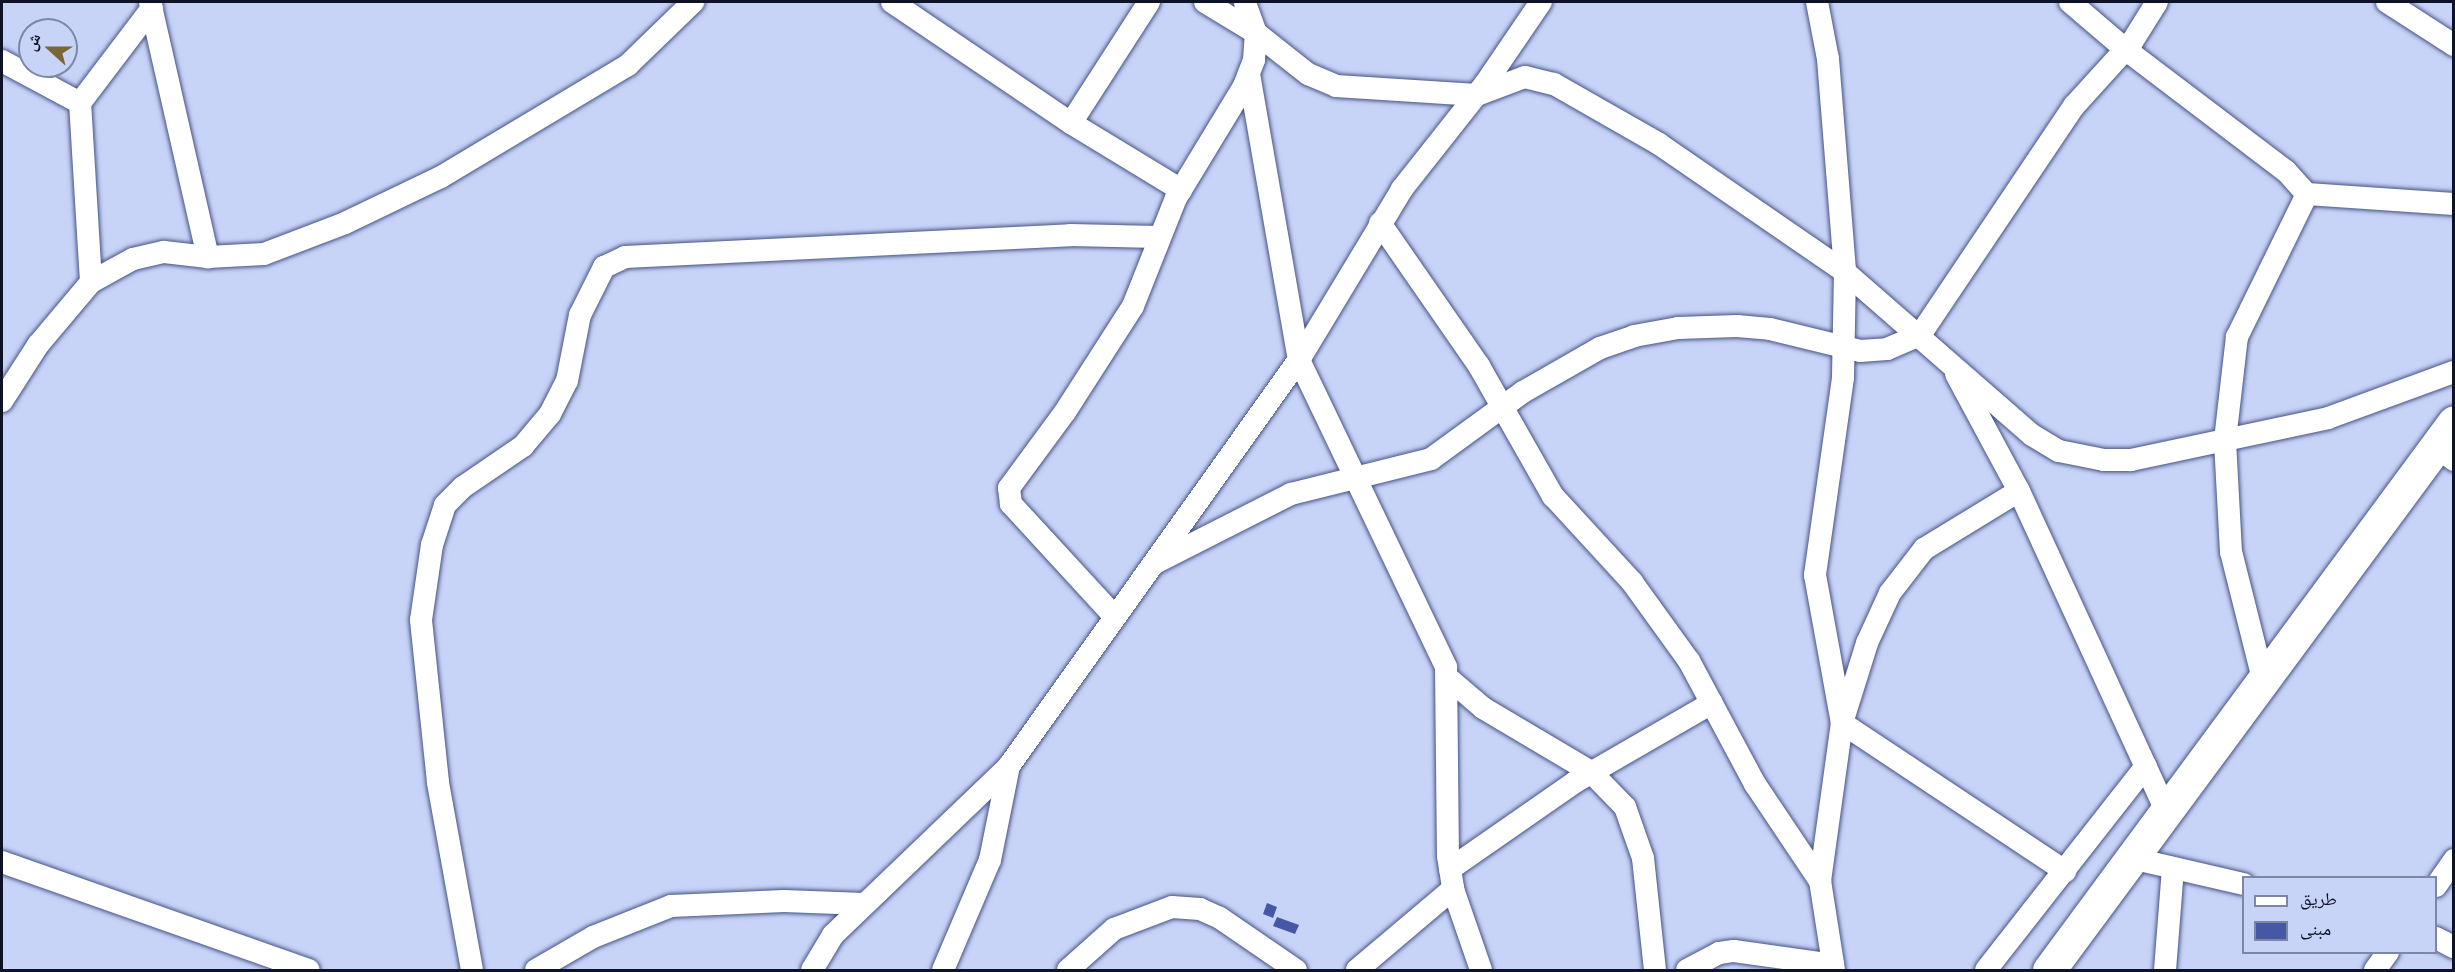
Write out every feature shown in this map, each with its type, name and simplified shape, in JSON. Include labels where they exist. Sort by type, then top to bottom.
[{"type":"highway","points":[[2049,970],[2263,679],[2448,443]]},
{"type":"street","points":[[2,401],[38,345],[91,282],[133,259],[164,252],[208,257],[264,254],[345,223],[441,177],[628,65],[693,2]]},
{"type":"street","points":[[892,2],[1071,123],[1181,190]]},
{"type":"street","points":[[1071,123],[1149,2]]},
{"type":"street","points":[[1205,2],[1256,33],[1323,82],[1477,95],[1525,77],[1554,84],[1659,144],[1845,272],[1949,360],[2032,435],[2059,451],[2104,460],[2131,460],[2328,418],[2454,372]]},
{"type":"street","points":[[1245,2],[1256,33],[1249,74],[1299,360],[1354,479],[1411,589],[1448,678],[1445,808],[1452,879],[1481,970]]},
{"type":"street","points":[[812,970],[833,935],[924,851],[1009,765],[1299,360],[1402,189],[1477,95],[1541,2]]},
{"type":"street","points":[[1817,2],[1828,59],[1845,272],[1843,350],[1832,469],[1815,575],[1842,723],[2065,871]]},
{"type":"street","points":[[2070,2],[2125,49],[2286,171],[2307,194],[2454,204]]},
{"type":"street","points":[[1155,563],[1283,498],[1431,459],[1504,406],[1600,348],[1678,328],[1770,329],[1843,350],[1887,349],[1920,335],[2074,106],[2125,49],[2157,2]]},
{"type":"street","points":[[2387,2],[2454,45]]},
{"type":"street","points":[[151,5],[208,257]]},
{"type":"street","points":[[91,282],[80,103],[151,5]]},
{"type":"street","points":[[2,61],[80,103]]},
{"type":"street","points":[[1115,617],[1011,504],[1008,496],[1014,480],[1065,412],[1133,306],[1159,237],[1181,190],[1249,74]]},
{"type":"street","points":[[2263,679],[2231,552],[2225,440],[2237,337],[2307,194]]},
{"type":"street","points":[[1380,224],[1504,406],[1553,496],[1632,582],[1689,661],[1755,784],[1820,881]]},
{"type":"street","points":[[472,970],[438,782],[421,620],[432,545],[445,505],[463,487],[523,446],[550,414],[567,381],[580,315],[604,267],[625,257],[1070,236],[1159,237]]},
{"type":"street","points":[[1949,360],[2019,492],[2166,811]]},
{"type":"street","points":[[1687,970],[1719,953],[1734,951],[1833,968],[1820,881],[1842,723],[1867,643],[1902,574],[1934,541],[2019,492]]},
{"type":"street","points":[[1448,678],[1483,708],[1590,772],[1625,807],[1637,834],[1643,858],[1655,970]]},
{"type":"street","points":[[1357,970],[1452,879],[1590,772],[1712,703]]},
{"type":"street","points":[[943,970],[990,860],[1009,765]]},
{"type":"street","points":[[1986,970],[2146,766]]},
{"type":"street","points":[[2131,858],[2242,884]]},
{"type":"street","points":[[2437,885],[2454,860]]},
{"type":"street","points":[[2,861],[309,970]]},
{"type":"street","points":[[2165,970],[2173,868]]},
{"type":"street","points":[[536,970],[593,937],[671,906],[784,901],[864,904]]},
{"type":"street","points":[[1068,970],[1113,929],[1172,907],[1200,909],[1220,918],[1270,963],[1296,970]]},
{"type":"street","points":[[2437,938],[2454,947]]},
{"type":"street","points":[[2376,970],[2387,954]]},
{"type":"building","points":[[1267,903],[1277,907],[1273,918],[1263,914]]},
{"type":"building","points":[[1277,917],[1299,925],[1295,934],[1273,926]]}]
